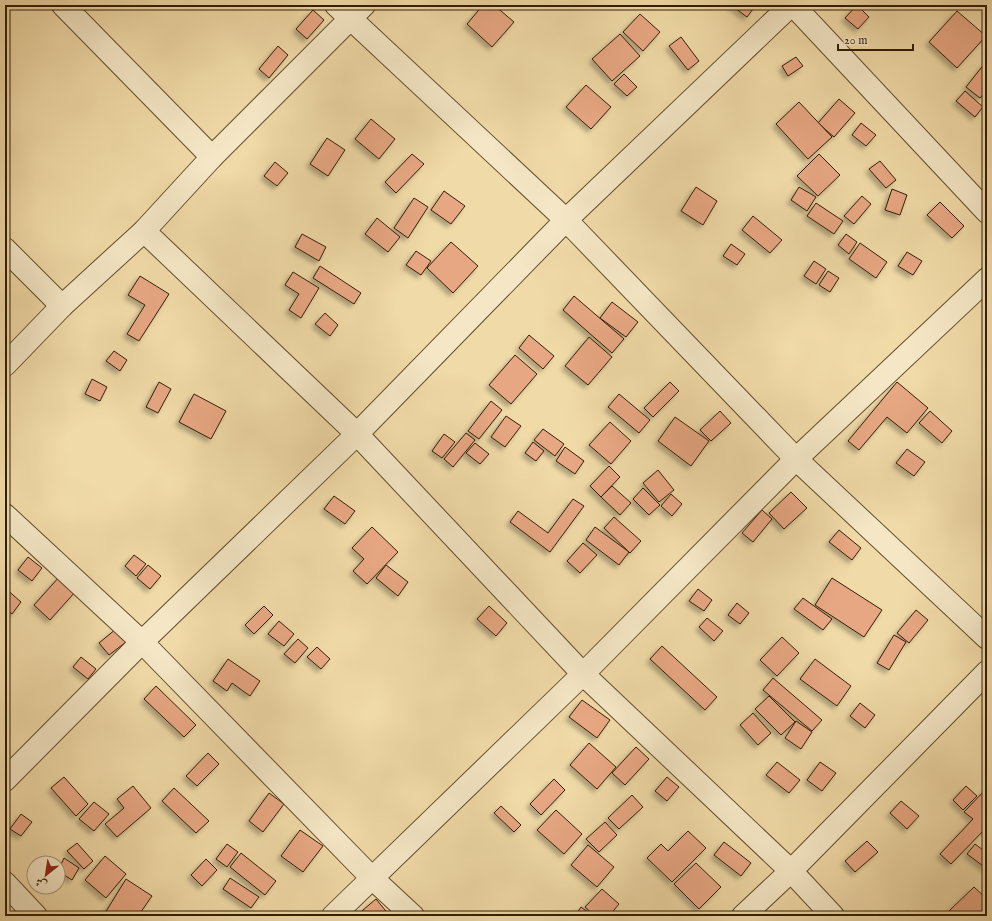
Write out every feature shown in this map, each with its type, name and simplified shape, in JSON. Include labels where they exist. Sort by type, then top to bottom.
[{"type":"street","points":[[63,5],[212,157]]},
{"type":"street","points":[[5,780],[142,642],[357,434],[566,220],[792,5],[987,212]]},
{"type":"street","points":[[5,365],[62,306],[144,231],[350,9],[566,220],[796,459],[987,638]]},
{"type":"street","points":[[144,231],[357,434],[583,674],[790,871],[833,916]]},
{"type":"street","points":[[5,249],[62,306]]},
{"type":"street","points":[[333,916],[371,877],[583,674],[796,459],[987,279]]},
{"type":"street","points":[[5,515],[142,642],[371,877],[413,916]]},
{"type":"street","points":[[743,916],[790,871],[987,672]]},
{"type":"street","points":[[5,883],[36,916]]},
{"type":"building","points":[[483,5],[494,5],[514,22],[492,47],[467,24]]},
{"type":"building","points":[[731,5],[756,5],[747,17]]},
{"type":"building","points":[[857,5],[869,17],[858,29],[845,18]]},
{"type":"building","points":[[313,10],[324,20],[307,39],[296,29]]},
{"type":"building","points":[[957,11],[986,36],[957,68],[929,42]]},
{"type":"building","points":[[640,14],[660,32],[643,51],[623,32]]},
{"type":"building","points":[[620,34],[640,56],[612,81],[592,59]]},
{"type":"building","points":[[681,37],[699,61],[688,70],[669,46]]},
{"type":"building","points":[[278,46],[288,55],[269,78],[259,69]]},
{"type":"building","points":[[796,57],[803,66],[788,76],[782,66]]},
{"type":"building","points":[[985,63],[987,65],[987,90],[980,98],[966,87]]},
{"type":"building","points":[[624,74],[637,87],[627,96],[614,84]]},
{"type":"building","points":[[586,85],[611,107],[591,129],[566,107]]},
{"type":"building","points":[[965,91],[983,107],[975,117],[956,101]]},
{"type":"building","points":[[839,99],[855,113],[834,137],[818,123]]},
{"type":"building","points":[[799,102],[832,137],[808,159],[776,124]]},
{"type":"building","points":[[371,119],[395,139],[379,159],[355,139]]},
{"type":"building","points":[[861,123],[876,135],[866,146],[852,135]]},
{"type":"building","points":[[327,138],[345,150],[328,176],[310,164]]},
{"type":"building","points":[[412,154],[424,164],[396,193],[385,182]]},
{"type":"building","points":[[819,154],[840,175],[818,196],[797,176]]},
{"type":"building","points":[[880,161],[896,180],[886,188],[869,169]]},
{"type":"building","points":[[275,162],[288,173],[277,186],[264,176]]},
{"type":"building","points":[[696,187],[717,201],[703,225],[681,211]]},
{"type":"building","points":[[799,187],[816,197],[807,211],[791,200]]},
{"type":"building","points":[[892,189],[907,195],[900,215],[885,210]]},
{"type":"building","points":[[444,191],[465,206],[451,224],[431,210]]},
{"type":"building","points":[[862,196],[871,204],[854,224],[844,216]]},
{"type":"building","points":[[414,198],[428,207],[408,238],[394,228]]},
{"type":"building","points":[[940,202],[964,226],[952,238],[927,215]]},
{"type":"building","points":[[816,203],[843,221],[834,234],[807,216]]},
{"type":"building","points":[[753,216],[782,240],[770,253],[742,230]]},
{"type":"building","points":[[377,218],[400,237],[388,252],[365,234]]},
{"type":"building","points":[[302,234],[326,247],[319,261],[295,247]]},
{"type":"building","points":[[846,234],[857,242],[849,254],[838,245]]},
{"type":"building","points":[[451,242],[478,266],[453,293],[427,268]]},
{"type":"building","points":[[860,243],[887,262],[876,278],[849,259]]},
{"type":"building","points":[[731,244],[745,254],[737,265],[723,256]]},
{"type":"building","points":[[416,251],[431,261],[421,275],[406,265]]},
{"type":"building","points":[[907,252],[922,261],[913,275],[898,266]]},
{"type":"building","points":[[814,261],[826,269],[816,284],[804,276]]},
{"type":"building","points":[[320,266],[361,293],[354,304],[313,278]]},
{"type":"building","points":[[828,271],[839,278],[830,292],[819,285]]},
{"type":"building","points":[[293,272],[319,288],[301,318],[289,310],[299,294],[285,285]]},
{"type":"building","points":[[140,276],[169,294],[139,341],[127,334],[145,305],[128,295]]},
{"type":"building","points":[[574,296],[624,339],[612,353],[563,310]]},
{"type":"building","points":[[612,302],[638,322],[626,337],[600,318]]},
{"type":"building","points":[[325,313],[338,325],[330,336],[315,324]]},
{"type":"building","points":[[529,335],[554,356],[543,369],[519,348]]},
{"type":"building","points":[[589,337],[612,357],[588,385],[565,366]]},
{"type":"building","points":[[114,351],[127,360],[120,371],[106,361]]},
{"type":"building","points":[[515,355],[537,374],[511,404],[489,385]]},
{"type":"building","points":[[92,379],[107,387],[100,401],[85,394]]},
{"type":"building","points":[[159,382],[171,389],[158,413],[146,407]]},
{"type":"building","points":[[670,382],[679,391],[653,417],[644,408]]},
{"type":"building","points":[[897,382],[928,408],[907,433],[887,417],[859,450],[848,441]]},
{"type":"building","points":[[194,394],[226,411],[211,439],[179,422]]},
{"type":"building","points":[[619,394],[650,420],[639,433],[608,407]]},
{"type":"building","points":[[491,401],[502,410],[479,439],[468,431]]},
{"type":"building","points":[[720,411],[731,423],[711,441],[700,430]]},
{"type":"building","points":[[930,411],[952,431],[942,443],[919,423]]},
{"type":"building","points":[[506,416],[521,426],[505,447],[491,437]]},
{"type":"building","points":[[675,417],[709,441],[691,466],[658,441]]},
{"type":"building","points":[[610,422],[631,441],[611,464],[589,445]]},
{"type":"building","points":[[543,429],[564,444],[555,456],[534,440]]},
{"type":"building","points":[[466,433],[475,440],[453,467],[444,459]]},
{"type":"building","points":[[444,434],[455,442],[442,458],[432,451]]},
{"type":"building","points":[[533,442],[544,451],[536,461],[525,453]]},
{"type":"building","points":[[475,443],[489,454],[480,464],[466,453]]},
{"type":"building","points":[[565,447],[584,461],[575,474],[556,461]]},
{"type":"building","points":[[907,449],[925,462],[914,476],[896,463]]},
{"type":"building","points":[[609,466],[620,477],[601,497],[590,486]]},
{"type":"building","points":[[658,470],[674,490],[659,502],[643,483]]},
{"type":"building","points":[[612,486],[631,503],[620,515],[601,497]]},
{"type":"building","points":[[643,488],[660,505],[649,515],[633,499]]},
{"type":"building","points":[[791,492],[807,508],[784,529],[769,513]]},
{"type":"building","points":[[671,494],[682,504],[672,516],[661,506]]},
{"type":"building","points":[[334,496],[355,511],[345,524],[324,509]]},
{"type":"building","points":[[573,499],[584,506],[550,552],[510,522],[518,511],[548,533]]},
{"type":"building","points":[[762,510],[772,519],[753,542],[742,533]]},
{"type":"building","points":[[614,517],[641,541],[630,553],[604,528]]},
{"type":"building","points":[[372,527],[398,552],[367,584],[353,571],[364,559],[352,548]]},
{"type":"building","points":[[595,527],[629,552],[619,565],[586,540]]},
{"type":"building","points":[[839,530],[861,548],[852,560],[829,542]]},
{"type":"building","points":[[583,543],[597,555],[580,573],[567,561]]},
{"type":"building","points":[[134,555],[146,564],[136,576],[125,566]]},
{"type":"building","points":[[28,557],[42,568],[32,581],[18,570]]},
{"type":"building","points":[[148,565],[161,576],[150,589],[137,578]]},
{"type":"building","points":[[386,565],[408,582],[398,596],[376,578]]},
{"type":"building","points":[[60,576],[76,591],[50,620],[34,605]]},
{"type":"building","points":[[832,578],[882,610],[864,637],[815,605]]},
{"type":"building","points":[[5,588],[21,602],[12,614],[5,608]]},
{"type":"building","points":[[698,589],[712,600],[704,611],[689,601]]},
{"type":"building","points":[[803,598],[832,619],[823,630],[794,609]]},
{"type":"building","points":[[737,603],[749,613],[740,624],[728,615]]},
{"type":"building","points":[[264,606],[273,615],[254,634],[245,625]]},
{"type":"building","points":[[489,606],[507,623],[496,636],[477,619]]},
{"type":"building","points":[[916,610],[928,620],[909,643],[897,633]]},
{"type":"building","points":[[707,618],[723,631],[714,641],[699,627]]},
{"type":"building","points":[[279,621],[294,634],[284,646],[268,634]]},
{"type":"building","points":[[116,629],[126,642],[109,655],[99,643]]},
{"type":"building","points":[[894,635],[906,642],[889,670],[877,663]]},
{"type":"building","points":[[782,637],[799,653],[777,676],[760,660]]},
{"type":"building","points":[[298,639],[308,648],[295,663],[284,654]]},
{"type":"building","points":[[662,646],[717,697],[705,710],[650,659]]},
{"type":"building","points":[[317,647],[330,659],[321,669],[307,657]]},
{"type":"building","points":[[81,657],[96,669],[88,679],[73,667]]},
{"type":"building","points":[[228,659],[260,681],[250,696],[232,683],[227,691],[213,681]]},
{"type":"building","points":[[815,659],[851,686],[837,706],[800,679]]},
{"type":"building","points":[[773,678],[822,720],[812,731],[763,690]]},
{"type":"building","points":[[156,686],[196,725],[184,737],[144,699]]},
{"type":"building","points":[[769,696],[795,722],[781,735],[755,709]]},
{"type":"building","points":[[582,700],[610,720],[597,738],[569,717]]},
{"type":"building","points":[[860,703],[875,715],[865,728],[850,716]]},
{"type":"building","points":[[753,713],[771,733],[758,745],[740,725]]},
{"type":"building","points":[[796,721],[812,732],[801,749],[785,738]]},
{"type":"building","points":[[589,743],[616,767],[597,789],[570,765]]},
{"type":"building","points":[[636,747],[649,759],[625,785],[612,773]]},
{"type":"building","points":[[208,753],[219,764],[197,786],[186,776]]},
{"type":"building","points":[[777,762],[800,780],[789,793],[766,775]]},
{"type":"building","points":[[820,762],[836,773],[822,791],[807,780]]},
{"type":"building","points":[[64,777],[88,804],[76,816],[51,788]]},
{"type":"building","points":[[667,777],[679,787],[667,801],[655,791]]},
{"type":"building","points":[[554,779],[565,790],[541,815],[530,804]]},
{"type":"building","points":[[133,786],[151,808],[117,837],[105,824],[124,808],[117,799]]},
{"type":"building","points":[[966,786],[977,796],[963,810],[953,800]]},
{"type":"building","points":[[174,788],[209,821],[196,833],[162,801]]},
{"type":"building","points":[[985,790],[987,793],[987,827],[951,864],[940,854],[973,819],[964,812]]},
{"type":"building","points":[[269,793],[284,804],[263,832],[249,821]]},
{"type":"building","points":[[632,795],[643,807],[619,829],[608,818]]},
{"type":"building","points":[[901,801],[919,816],[907,829],[890,813]]},
{"type":"building","points":[[94,802],[109,814],[94,831],[79,819]]},
{"type":"building","points":[[501,806],[521,825],[514,832],[494,813]]},
{"type":"building","points":[[556,810],[582,834],[564,854],[537,830]]},
{"type":"building","points":[[21,814],[32,822],[21,836],[10,829]]},
{"type":"building","points":[[605,822],[617,835],[599,852],[586,839]]},
{"type":"building","points":[[300,830],[323,846],[303,872],[281,856]]},
{"type":"building","points":[[688,831],[706,848],[672,882],[647,858],[661,844],[668,851]]},
{"type":"building","points":[[867,841],[878,852],[855,872],[845,861]]},
{"type":"building","points":[[724,842],[751,863],[741,876],[714,855]]},
{"type":"building","points":[[77,843],[93,861],[84,869],[67,851]]},
{"type":"building","points":[[227,844],[238,852],[227,867],[216,859]]},
{"type":"building","points":[[975,844],[987,853],[987,869],[967,854]]},
{"type":"building","points":[[588,845],[614,867],[597,887],[571,865]]},
{"type":"building","points":[[241,853],[276,881],[265,895],[230,867]]},
{"type":"building","points":[[105,856],[126,874],[106,898],[85,880]]},
{"type":"building","points":[[66,859],[79,868],[72,880],[66,876]]},
{"type":"building","points":[[206,859],[217,870],[202,886],[191,875]]},
{"type":"building","points":[[696,863],[721,887],[699,909],[674,884]]},
{"type":"building","points":[[230,878],[259,897],[251,908],[223,889]]},
{"type":"building","points":[[126,879],[152,896],[138,916],[109,916],[105,913]]},
{"type":"building","points":[[974,887],[987,899],[987,916],[954,916],[949,911]]},
{"type":"building","points":[[602,889],[619,904],[609,916],[595,916],[585,907]]},
{"type":"building","points":[[376,899],[390,916],[356,916]]},
{"type":"building","points":[[581,907],[593,916],[575,916]]},
{"type":"building","points":[[907,911],[915,915],[915,916],[904,916]]}]
